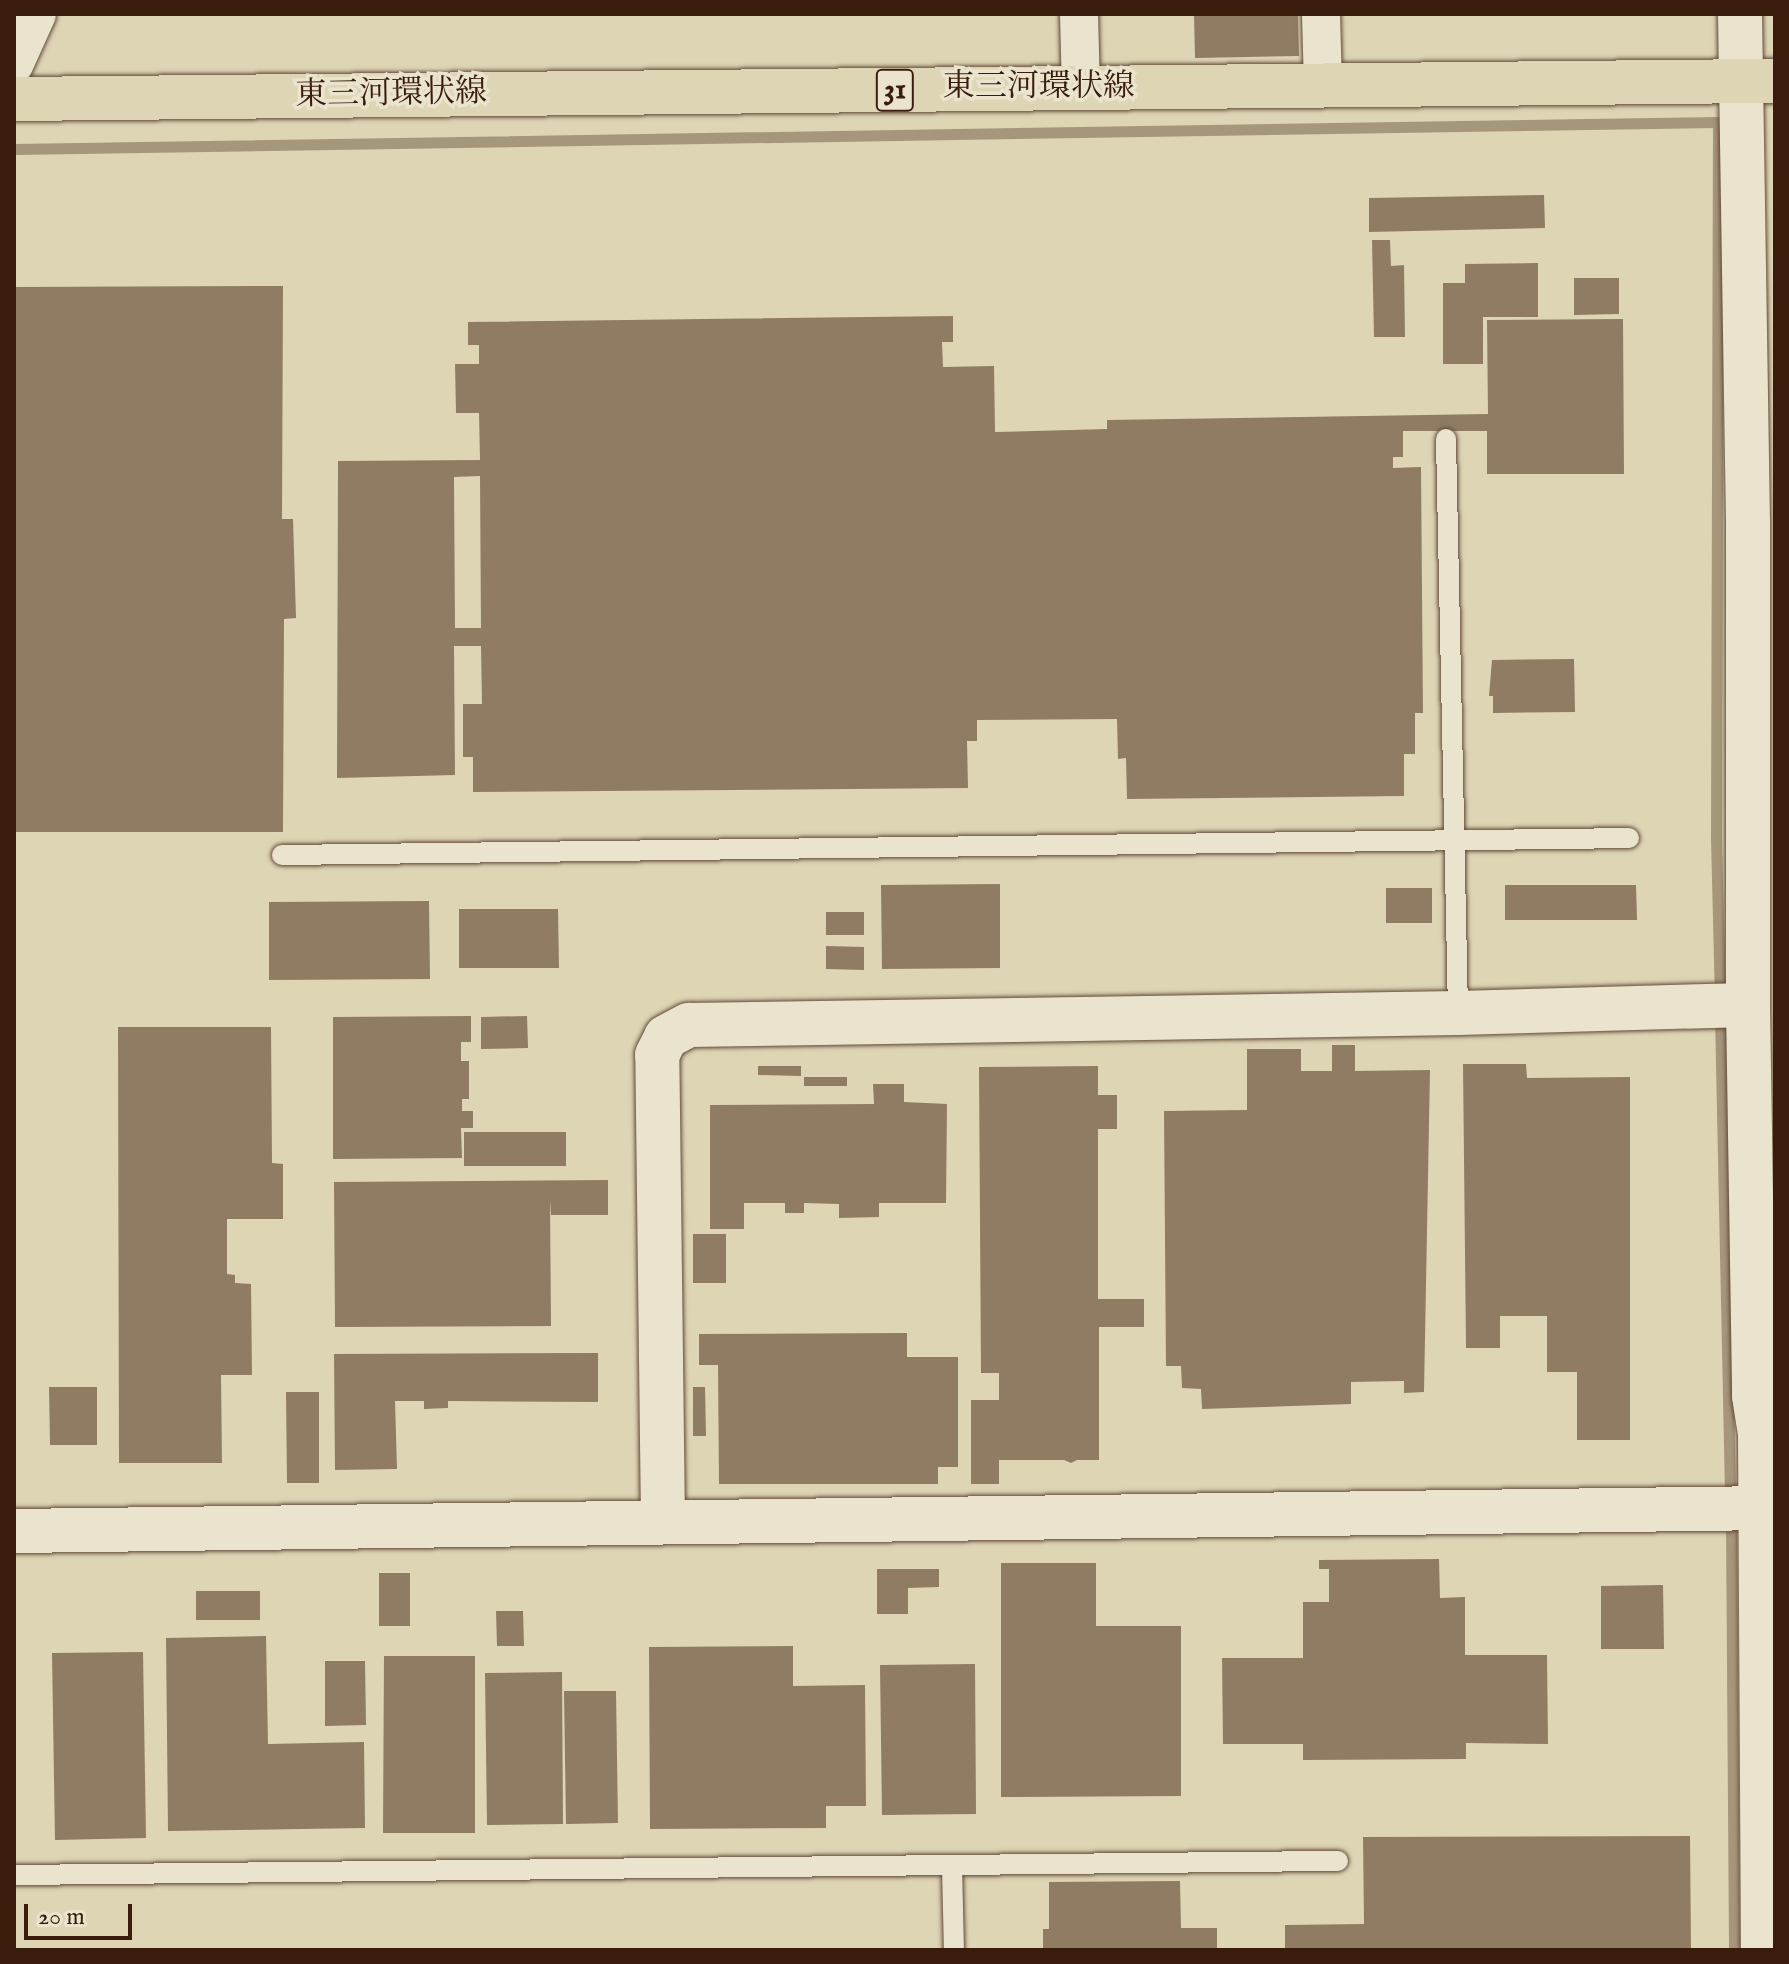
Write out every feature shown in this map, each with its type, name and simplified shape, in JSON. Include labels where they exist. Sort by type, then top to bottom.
[{"type":"main road","name":"東三河環状線","points":[[14,99],[1758,82]]},
{"type":"street","points":[[14,65],[37,14]]},
{"type":"street","points":[[1079,14],[1081,88]]},
{"type":"street","points":[[1321,14],[1323,87]]},
{"type":"street","points":[[1740,14],[1758,82],[1762,836],[1754,1396],[1768,1434],[1761,1508],[1769,1625],[1767,1935]]},
{"type":"street","points":[[663,1522],[657,1055],[666,1037],[689,1025],[1761,1005]]},
{"type":"street","points":[[14,1531],[1761,1508]]},
{"type":"lane","points":[[1446,439],[1458,1013]]},
{"type":"lane","points":[[282,855],[1629,838]]},
{"type":"lane","points":[[14,1875],[1338,1861]]},
{"type":"lane","points":[[952,1865],[954,1950]]},
{"type":"building","points":[[1194,14],[1298,14],[1299,56],[1195,58]]},
{"type":"building","points":[[1544,195],[1545,228],[1369,232],[1369,198]]},
{"type":"building","points":[[1372,240],[1390,240],[1391,266],[1404,265],[1405,337],[1374,337]]},
{"type":"building","points":[[1538,263],[1538,317],[1483,317],[1483,364],[1443,364],[1443,283],[1465,283],[1465,264]]},
{"type":"building","points":[[1574,278],[1619,278],[1619,314],[1574,315]]},
{"type":"building","points":[[283,286],[282,519],[293,519],[296,618],[284,619],[283,832],[14,832],[14,287]]},
{"type":"building","points":[[953,316],[953,342],[942,342],[943,367],[994,366],[995,432],[1107,429],[1107,420],[1488,414],[1487,320],[1623,319],[1624,474],[1487,474],[1487,431],[1403,431],[1403,457],[1393,457],[1393,468],[1421,467],[1423,713],[1415,713],[1415,754],[1404,754],[1404,796],[1127,799],[1126,758],[1118,759],[1117,719],[977,720],[977,741],[967,741],[968,788],[473,792],[473,757],[463,757],[463,704],[482,704],[481,646],[454,646],[455,775],[337,778],[338,461],[480,460],[479,413],[456,413],[455,364],[479,364],[479,345],[468,345],[468,322]],"holes":[[[480,476],[481,628],[455,628],[454,477]]]},
{"type":"building","points":[[1574,659],[1575,712],[1493,713],[1493,696],[1489,696],[1492,660]]},
{"type":"building","points":[[1000,884],[1000,968],[882,969],[881,885]]},
{"type":"building","points":[[1505,885],[1636,885],[1637,920],[1505,920]]},
{"type":"building","points":[[1386,888],[1432,888],[1432,923],[1386,923]]},
{"type":"building","points":[[429,901],[430,979],[269,980],[269,902]]},
{"type":"building","points":[[459,909],[558,909],[559,968],[459,968]]},
{"type":"building","points":[[826,912],[864,912],[864,935],[826,935]]},
{"type":"building","points":[[826,946],[864,947],[864,970],[826,969]]},
{"type":"building","points":[[471,1016],[471,1042],[461,1042],[461,1061],[469,1061],[469,1099],[462,1099],[462,1111],[473,1111],[473,1128],[461,1128],[462,1158],[333,1159],[333,1017]]},
{"type":"building","points":[[527,1016],[528,1048],[481,1049],[481,1017]]},
{"type":"building","points":[[118,1027],[271,1027],[272,1163],[283,1164],[283,1219],[227,1219],[227,1274],[235,1275],[235,1283],[251,1284],[252,1375],[221,1375],[222,1463],[119,1463]]},
{"type":"building","points":[[1332,1045],[1355,1045],[1355,1071],[1430,1070],[1424,1392],[1404,1393],[1404,1381],[1351,1382],[1351,1404],[1202,1409],[1201,1389],[1182,1388],[1181,1366],[1166,1366],[1164,1111],[1247,1110],[1247,1049],[1301,1049],[1301,1071],[1332,1071]]},
{"type":"building","points":[[1463,1064],[1526,1064],[1527,1078],[1630,1077],[1630,1440],[1577,1440],[1577,1372],[1547,1372],[1547,1316],[1500,1316],[1500,1348],[1466,1348]]},
{"type":"building","points":[[758,1066],[801,1066],[801,1076],[758,1075]]},
{"type":"building","points":[[1098,1066],[1098,1095],[1117,1095],[1117,1129],[1098,1129],[1098,1299],[1144,1299],[1144,1327],[1099,1327],[1099,1460],[1071,1463],[1064,1460],[999,1460],[999,1484],[971,1484],[971,1400],[999,1400],[999,1373],[981,1373],[979,1067]]},
{"type":"building","points":[[804,1077],[847,1077],[847,1086],[804,1086]]},
{"type":"building","points":[[873,1084],[904,1084],[904,1102],[947,1104],[946,1203],[879,1203],[879,1217],[839,1218],[839,1204],[804,1203],[804,1213],[785,1213],[785,1203],[744,1203],[744,1229],[710,1229],[710,1105],[874,1104]]},
{"type":"building","points":[[464,1132],[566,1132],[566,1166],[464,1166]]},
{"type":"building","points":[[608,1180],[608,1215],[551,1215],[550,1199],[551,1326],[335,1327],[334,1182]]},
{"type":"building","points":[[693,1234],[726,1234],[726,1283],[693,1283]]},
{"type":"building","points":[[907,1333],[907,1357],[958,1357],[958,1467],[938,1467],[938,1484],[719,1484],[718,1365],[699,1365],[699,1334]]},
{"type":"building","points":[[598,1353],[598,1402],[448,1401],[448,1408],[424,1409],[424,1401],[395,1401],[397,1469],[335,1470],[334,1354]]},
{"type":"building","points":[[49,1387],[97,1387],[97,1445],[50,1445]]},
{"type":"building","points":[[693,1387],[705,1387],[706,1436],[693,1436]]},
{"type":"building","points":[[286,1392],[319,1392],[319,1483],[287,1483]]},
{"type":"building","points":[[1439,1559],[1440,1598],[1465,1597],[1465,1655],[1547,1655],[1548,1744],[1466,1743],[1466,1759],[1303,1760],[1303,1744],[1223,1744],[1222,1658],[1303,1658],[1303,1602],[1329,1602],[1329,1569],[1319,1569],[1319,1560]]},
{"type":"building","points":[[1001,1563],[1096,1563],[1096,1626],[1181,1626],[1181,1796],[1001,1797]]},
{"type":"building","points":[[877,1569],[939,1569],[939,1587],[908,1588],[908,1614],[877,1614]]},
{"type":"building","points":[[379,1573],[410,1573],[410,1626],[379,1626]]},
{"type":"building","points":[[1663,1585],[1664,1649],[1601,1649],[1601,1586]]},
{"type":"building","points":[[196,1591],[260,1591],[260,1620],[196,1620]]},
{"type":"building","points":[[496,1611],[523,1611],[524,1646],[497,1646]]},
{"type":"building","points":[[266,1636],[268,1744],[364,1742],[365,1828],[168,1831],[166,1638]]},
{"type":"building","points":[[793,1646],[793,1686],[865,1685],[866,1806],[826,1806],[826,1828],[650,1829],[649,1647]]},
{"type":"building","points":[[143,1652],[146,1838],[55,1840],[52,1653]]},
{"type":"building","points":[[384,1656],[475,1656],[475,1833],[383,1833]]},
{"type":"building","points":[[325,1661],[365,1661],[366,1725],[325,1726]]},
{"type":"building","points":[[975,1664],[976,1814],[882,1815],[880,1665]]},
{"type":"building","points":[[562,1672],[563,1824],[487,1825],[485,1673]]},
{"type":"building","points":[[564,1691],[616,1691],[618,1823],[566,1824]]},
{"type":"building","points":[[1690,1836],[1691,1950],[1285,1950],[1285,1925],[1364,1924],[1363,1837]]},
{"type":"building","points":[[1180,1881],[1181,1928],[1217,1928],[1217,1950],[1043,1950],[1043,1929],[1049,1929],[1049,1882]]},
{"type":"waterway","points":[[14,149],[1718,122],[1716,837],[1720,998]]},
{"type":"waterway","points":[[1720,1015],[1730,1501]]},
{"type":"waterway","points":[[1731,1519],[1734,1950]]}]
